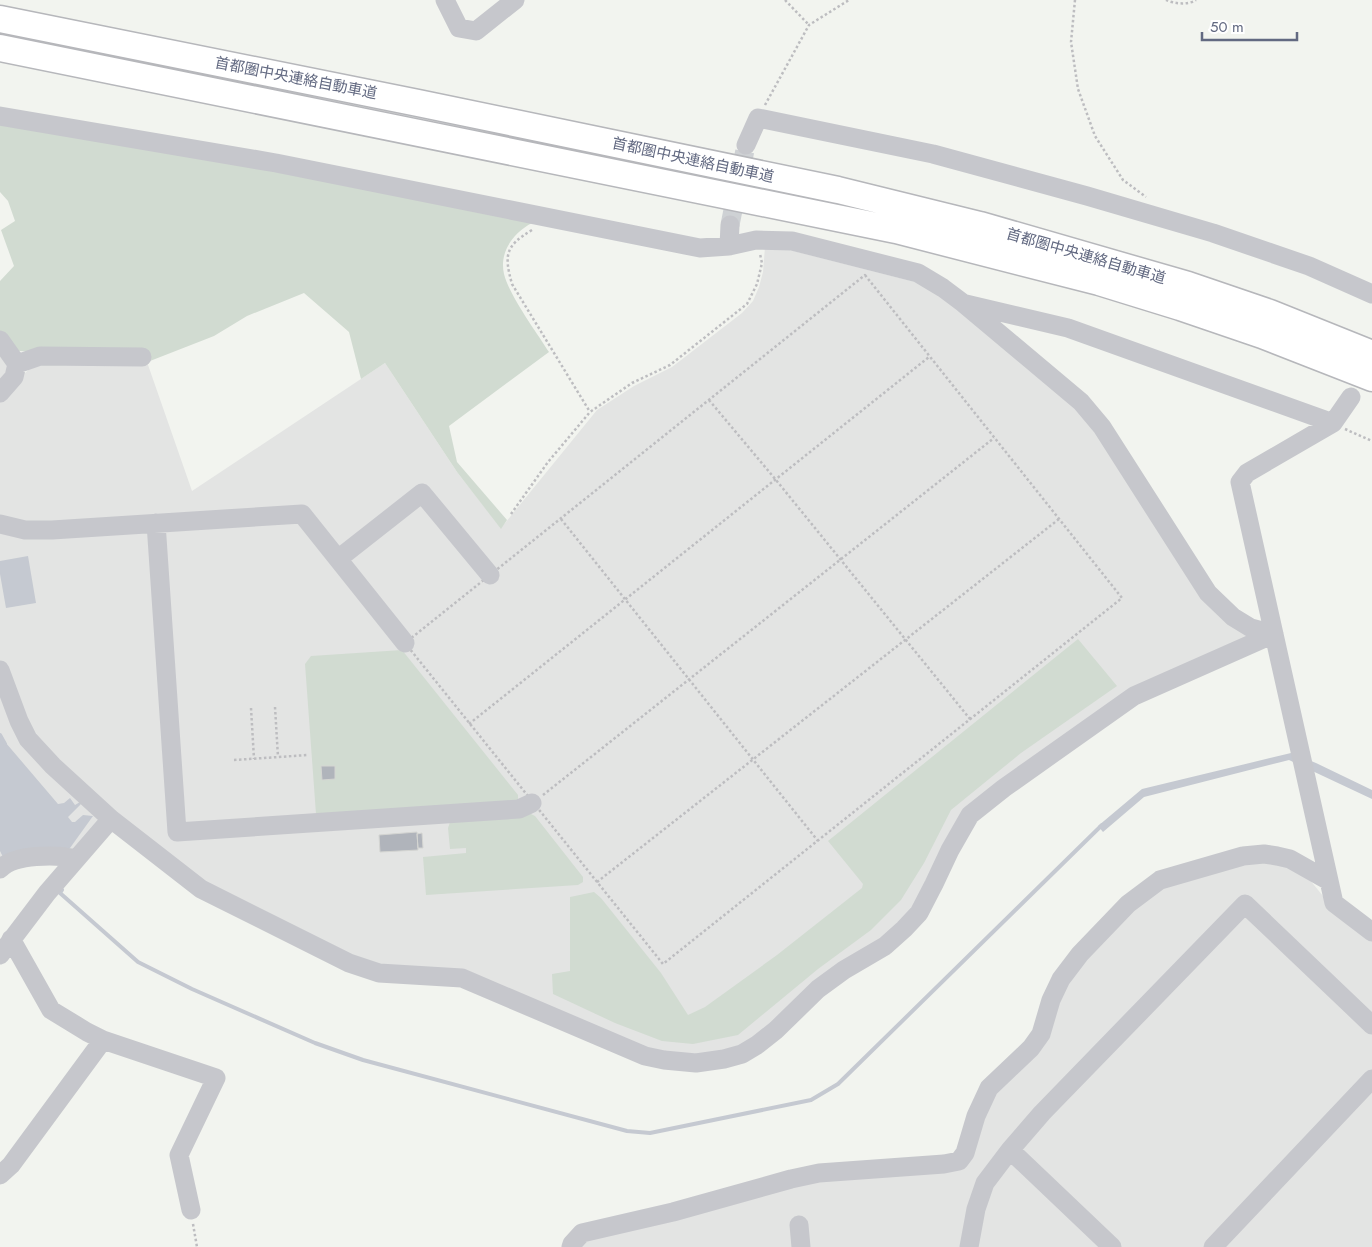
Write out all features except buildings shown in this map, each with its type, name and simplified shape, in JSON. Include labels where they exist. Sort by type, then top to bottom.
[{"type":"highway","name":"首都圏中央連絡自動車道","points":[[0,19],[838,190],[980,225],[1188,285],[1270,313],[1372,354]]},
{"type":"highway","name":"首都圏中央連絡自動車道","points":[[0,48],[905,233],[1099,282],[1180,307],[1262,335],[1372,378]]},
{"type":"highway","points":[[0,54],[75,64]]},
{"type":"street","points":[[445,0],[459,28],[476,31],[515,0]]},
{"type":"street","points":[[0,116],[276,163],[700,248],[729,246],[756,240],[792,241],[918,273],[963,303],[1080,402],[1102,427],[1208,593],[1233,617],[1251,628],[1274,634]]},
{"type":"street","points":[[746,144],[758,118],[933,154],[1213,233],[1309,266],[1372,294]]},
{"type":"street","points":[[729,246],[730,225]]},
{"type":"street","points":[[963,303],[1068,328],[1333,423]]},
{"type":"street","points":[[0,340],[17,364],[14,377],[0,393]]},
{"type":"street","points":[[17,364],[40,356],[142,357]]},
{"type":"street","points":[[1351,397],[1333,423],[1247,472],[1240,482],[1334,903],[1372,932]]},
{"type":"street","points":[[338,559],[422,493],[490,575]]},
{"type":"street","points":[[0,524],[25,530],[52,530],[302,514],[405,643]]},
{"type":"street","points":[[156,523],[177,832],[519,809],[532,803]]},
{"type":"street","points":[[0,672],[28,739],[64,777],[111,819],[200,889],[349,963],[379,973],[462,978],[645,1056],[696,1063],[742,1054],[776,1030],[818,989],[844,970],[885,946],[919,913],[970,814],[1004,788],[1134,696],[1274,634]]},
{"type":"street","points":[[0,954],[76,858],[111,819]]},
{"type":"street","points":[[571,1247],[582,1233],[673,1212],[791,1179],[819,1173],[944,1164],[959,1161],[965,1153],[976,1116],[989,1088],[1031,1048],[1041,1034],[1051,1000],[1061,980],[1080,954],[1128,904],[1160,880],[1243,856],[1264,854],[1277,856],[1290,860],[1329,881]]},
{"type":"street","points":[[0,869],[12,861],[30,858],[62,856],[76,858]]},
{"type":"street","points":[[969,1247],[976,1209],[985,1183],[1010,1150],[1042,1113],[1245,904],[1372,1025]]},
{"type":"street","points":[[11,939],[51,1010],[103,1040],[216,1078],[179,1154],[191,1210]]},
{"type":"street","points":[[0,1175],[11,1165],[103,1040]]},
{"type":"street","points":[[1213,1247],[1372,1079]]},
{"type":"street","points":[[1010,1150],[1112,1247]]},
{"type":"street","points":[[799,1225],[801,1247]]},
{"type":"path","points":[[785,0],[809,26]]},
{"type":"path","points":[[758,118],[809,26],[849,0]]},
{"type":"path","points":[[1075,0],[1071,42],[1078,89],[1095,136],[1123,180],[1149,199]]},
{"type":"path","points":[[1166,0],[1172,3],[1192,3],[1196,0]]},
{"type":"path","points":[[546,218],[535,228],[516,240],[509,251],[507,266],[512,284],[590,412]]},
{"type":"path","points":[[512,514],[548,462],[590,412],[632,383],[670,365],[747,304],[757,284],[762,263],[756,240]]},
{"type":"path","points":[[405,643],[663,964],[818,841],[1122,598],[865,275],[561,519],[818,841]]},
{"type":"path","points":[[469,724],[930,357]]},
{"type":"path","points":[[709,400],[970,719]]},
{"type":"path","points":[[1333,423],[1372,441]]},
{"type":"path","points":[[532,803],[994,438]]},
{"type":"path","points":[[596,882],[1059,519]]},
{"type":"path","points":[[275,707],[278,757]]},
{"type":"path","points":[[251,708],[254,759]]},
{"type":"path","points":[[234,760],[308,755]]},
{"type":"path","points":[[191,1210],[197,1247]]},
{"type":"shaded area","points":[[0,123],[358,185],[532,223],[519,232],[509,244],[504,258],[504,274],[517,303],[549,352],[449,426],[457,462],[507,520],[501,529],[457,472],[385,363],[361,379],[349,332],[304,293],[247,316],[214,336],[150,361],[149,354],[14,351],[0,331],[0,281],[14,266],[1,230],[15,221],[8,201],[0,192]]},
{"type":"shaded area","points":[[765,247],[778,247],[923,284],[975,320],[1076,406],[1247,631],[1246,639],[983,795],[902,923],[745,1045],[696,1056],[643,1048],[465,972],[383,967],[354,959],[205,885],[109,808],[74,852],[0,861],[0,351],[7,361],[25,373],[37,362],[147,362],[192,491],[385,363],[457,472],[501,528],[597,410],[634,386],[672,367],[742,313],[753,301],[759,287],[763,272]]},
{"type":"shaded area","points":[[28,556],[36,603],[6,608],[0,574],[0,561]]},
{"type":"shaded area","points":[[1078,639],[1117,686],[1021,753],[951,810],[924,863],[901,900],[871,930],[818,969],[738,1035],[693,1044],[662,1041],[615,1023],[553,994],[552,974],[570,971],[570,897],[594,892],[601,898],[661,973],[688,1015],[705,1007],[777,955],[862,888],[863,884],[828,841]]},
{"type":"shaded area","points":[[402,650],[518,795],[518,801],[316,814],[305,664],[311,656]]},
{"type":"shaded area","points":[[0,736],[58,804],[64,803],[70,798],[75,805],[80,802],[81,804],[68,817],[72,822],[75,822],[83,815],[93,816],[70,848],[29,851],[3,857],[0,851]]},
{"type":"shaded area","points":[[1291,753],[1372,790],[1372,799],[1289,760],[1144,797],[1103,832],[1098,826],[1142,789]]},
{"type":"shaded area","points":[[531,814],[535,816],[583,877],[583,882],[578,885],[426,895],[423,857],[466,853],[466,848],[450,849],[448,828],[451,819]]},
{"type":"shaded area","points":[[1267,859],[1305,874],[1332,907],[1372,938],[1372,1247],[579,1247],[581,1242],[798,1182],[955,1169],[994,1092],[1066,983],[1126,913],[1170,882]]},
{"type":"waterway","points":[[0,735],[5,744]]},
{"type":"waterway","points":[[62,890],[60,893],[138,962],[192,989],[315,1043],[363,1060],[627,1131],[650,1133],[811,1100],[838,1084],[1102,825]]},
{"type":"tunnel","points":[[730,225],[746,145]]}]
